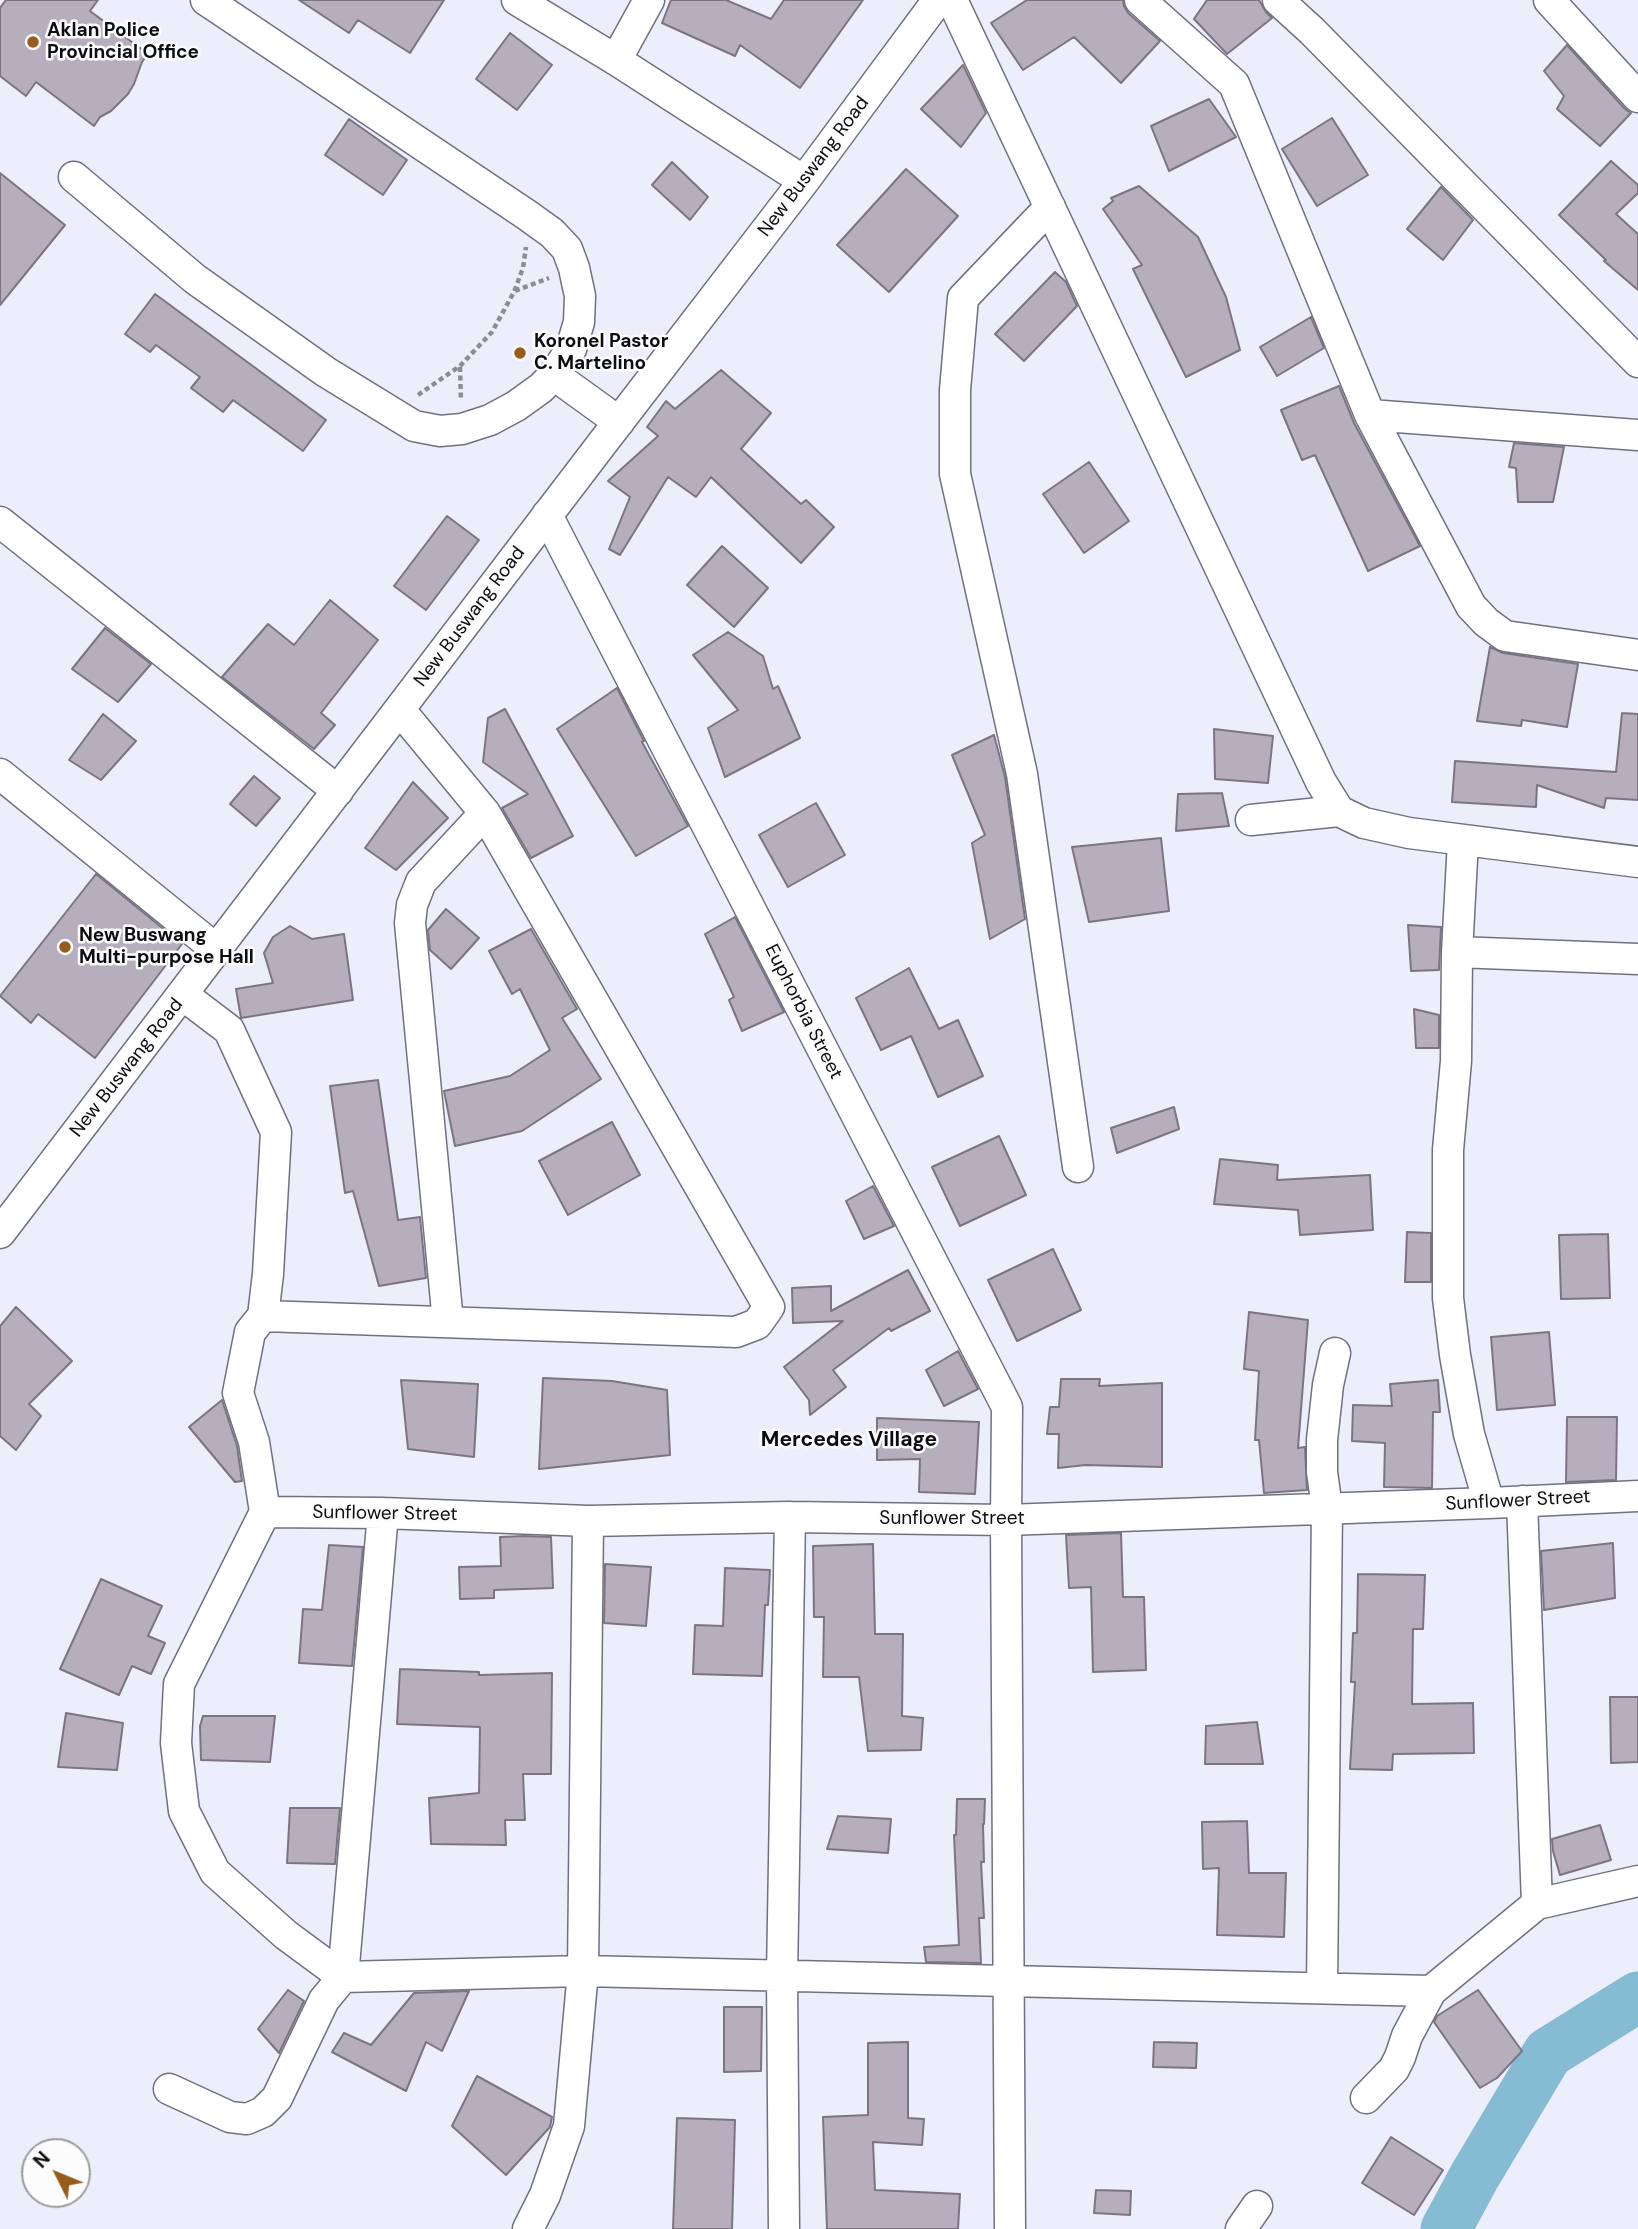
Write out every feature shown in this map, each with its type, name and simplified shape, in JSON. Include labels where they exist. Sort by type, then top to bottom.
[{"type":"street","points":[[74,177],[195,279],[326,372],[414,426],[440,431],[462,429],[490,420],[516,406],[554,375],[571,349],[579,322],[580,296],[567,249],[552,233],[527,215],[206,0]]},
{"type":"street","points":[[517,0],[804,181]]},
{"type":"street","points":[[616,60],[649,0]]},
{"type":"street","name":"New Buswang Road","points":[[0,1233],[804,181],[938,0]]},
{"type":"street","points":[[952,0],[1315,769],[1339,811]]},
{"type":"street","points":[[1140,0],[1234,84],[1370,415],[1471,606],[1505,636],[1638,655]]},
{"type":"street","points":[[1278,0],[1638,362]]},
{"type":"street","points":[[1549,0],[1638,97]]},
{"type":"street","points":[[1049,207],[963,298],[955,390],[955,474],[1022,774],[1078,1167]]},
{"type":"street","points":[[554,375],[619,422]]},
{"type":"street","points":[[1370,415],[1638,435]]},
{"type":"street","name":"Euphorbia Street","points":[[547,515],[1007,1407],[1010,2229]]},
{"type":"street","points":[[0,522],[338,792]]},
{"type":"street","points":[[263,1316],[736,1332],[757,1324],[769,1307],[485,813],[400,710]]},
{"type":"street","points":[[0,774],[217,950]]},
{"type":"street","points":[[1251,820],[1339,811],[1364,822],[1409,833],[1638,862]]},
{"type":"street","points":[[448,1322],[410,923],[412,905],[421,882],[485,813]]},
{"type":"street","points":[[1463,841],[1457,952],[1456,1061],[1448,1150],[1448,1298],[1469,1434],[1489,1503]]},
{"type":"street","points":[[1457,952],[1638,960]]},
{"type":"street","points":[[183,995],[229,1030],[276,1132],[263,1316],[250,1332],[238,1393],[254,1442],[265,1512],[179,1684],[176,1743],[184,1811],[215,1871],[286,1935],[343,1977],[583,1971],[1431,1991]]},
{"type":"street","points":[[1322,1988],[1326,1508],[1322,1440],[1328,1385],[1335,1353]]},
{"type":"street","name":"Sunflower Street","points":[[265,1512],[383,1513],[588,1521],[790,1517],[1006,1520],[1638,1496]]},
{"type":"street","points":[[1522,1500],[1537,1904]]},
{"type":"street","points":[[169,2089],[230,2117],[247,2119],[263,2112],[277,2098],[324,2000],[343,1977],[383,1513]]},
{"type":"street","points":[[783,2229],[782,1976],[790,1517]]},
{"type":"street","points":[[528,2229],[545,2195],[569,2126],[583,1971],[588,1521]]},
{"type":"street","points":[[1366,2098],[1394,2070],[1407,2036],[1431,1991],[1537,1904],[1638,1881]]},
{"type":"path","points":[[385,410],[418,396],[444,379],[492,332],[514,292],[523,268],[527,215]]},
{"type":"building","points":[[6,0],[98,0],[90,11],[148,54],[128,94],[111,111],[100,117],[94,126],[36,82],[26,96],[0,76],[0,8]]},
{"type":"building","points":[[299,0],[444,0],[410,53],[358,20],[349,33]]},
{"type":"building","points":[[671,0],[726,0],[771,19],[784,0],[863,0],[800,88],[740,45],[735,56],[662,23]]},
{"type":"building","points":[[1027,0],[1123,0],[1128,13],[1160,41],[1121,83],[1074,37],[1023,70],[991,23]]},
{"type":"building","points":[[1207,0],[1259,0],[1272,18],[1227,54],[1194,19]]},
{"type":"building","points":[[510,33],[552,65],[517,110],[476,79]]},
{"type":"building","points":[[1567,45],[1631,113],[1600,146],[1557,109],[1564,96],[1544,71]]},
{"type":"building","points":[[963,65],[986,113],[961,147],[921,109]]},
{"type":"building","points":[[1209,99],[1236,137],[1169,171],[1151,126]]},
{"type":"building","points":[[1332,118],[1368,175],[1317,206],[1282,149]]},
{"type":"building","points":[[349,119],[407,160],[383,195],[325,155]]},
{"type":"building","points":[[1611,161],[1638,185],[1638,193],[1616,214],[1638,234],[1638,290],[1604,261],[1606,260],[1559,215]]},
{"type":"building","points":[[672,162],[708,197],[690,220],[652,185]]},
{"type":"building","points":[[906,169],[958,216],[889,292],[837,245]]},
{"type":"building","points":[[0,173],[65,225],[0,305]]},
{"type":"building","points":[[1139,186],[1198,237],[1226,297],[1240,350],[1186,377],[1133,269],[1142,265],[1103,209],[1113,201],[1111,198]]},
{"type":"building","points":[[1441,187],[1473,220],[1443,260],[1407,229]]},
{"type":"building","points":[[1055,272],[1066,282],[1077,306],[1024,361],[995,334]]},
{"type":"building","points":[[155,294],[326,420],[303,451],[233,400],[223,412],[191,388],[200,377],[156,345],[150,352],[125,334]]},
{"type":"building","points":[[1311,317],[1324,348],[1277,376],[1260,347]]},
{"type":"building","points":[[721,370],[771,413],[741,449],[801,504],[806,500],[834,527],[801,563],[711,477],[696,497],[668,477],[620,555],[609,549],[630,497],[608,481],[658,436],[647,427],[666,401],[675,409]]},
{"type":"building","points":[[1339,386],[1354,423],[1420,546],[1368,571],[1315,455],[1302,460],[1281,410]]},
{"type":"building","points":[[1514,443],[1564,447],[1553,502],[1518,502],[1516,468],[1509,467]]},
{"type":"building","points":[[1089,462],[1129,521],[1084,553],[1043,494]]},
{"type":"building","points":[[447,516],[479,540],[426,610],[394,586]]},
{"type":"building","points":[[722,546],[768,588],[734,627],[687,585]]},
{"type":"building","points":[[330,600],[378,640],[321,713],[335,725],[314,749],[222,677],[268,624],[294,645]]},
{"type":"building","points":[[105,628],[151,664],[118,702],[72,669]]},
{"type":"building","points":[[728,632],[763,656],[773,689],[778,686],[800,738],[725,777],[708,728],[738,710],[693,655]]},
{"type":"building","points":[[1490,647],[1503,653],[1578,664],[1567,727],[1522,720],[1521,726],[1477,721]]},
{"type":"building","points":[[617,688],[644,741],[642,742],[688,826],[636,856],[557,729]]},
{"type":"building","points":[[505,709],[573,836],[531,858],[502,808],[528,794],[483,762],[488,718]]},
{"type":"building","points":[[1622,713],[1638,714],[1638,800],[1606,798],[1604,808],[1537,785],[1536,807],[1452,802],[1455,761],[1616,772]]},
{"type":"building","points":[[103,714],[136,741],[101,780],[69,760]]},
{"type":"building","points":[[1214,729],[1273,736],[1268,783],[1215,779]]},
{"type":"building","points":[[994,735],[1005,777],[1025,919],[990,939],[972,843],[985,835],[952,755]]},
{"type":"building","points":[[254,776],[280,798],[256,826],[230,804]]},
{"type":"building","points":[[413,782],[448,818],[396,870],[365,848]]},
{"type":"building","points":[[1222,793],[1229,826],[1176,831],[1178,794]]},
{"type":"building","points":[[816,803],[845,855],[788,887],[759,835]]},
{"type":"building","points":[[1161,838],[1169,911],[1089,922],[1072,847]]},
{"type":"building","points":[[96,874],[182,944],[95,1058],[38,1014],[31,1023],[0,996]]},
{"type":"building","points":[[446,909],[479,938],[451,969],[430,950],[428,930]]},
{"type":"building","points":[[735,917],[784,1012],[742,1031],[729,1000],[734,997],[705,934]]},
{"type":"building","points":[[1408,925],[1441,927],[1439,970],[1411,971]]},
{"type":"building","points":[[290,926],[312,939],[344,934],[353,1000],[241,1018],[236,989],[273,983],[264,953],[273,937]]},
{"type":"building","points":[[531,929],[577,1009],[562,1018],[601,1079],[522,1131],[455,1146],[444,1091],[510,1076],[550,1050],[520,989],[512,994],[489,951]]},
{"type":"building","points":[[909,968],[939,1029],[958,1020],[983,1076],[938,1097],[911,1036],[881,1050],[856,998]]},
{"type":"building","points":[[1414,1009],[1439,1015],[1439,1048],[1416,1048]]},
{"type":"building","points":[[378,1080],[398,1220],[420,1217],[426,1278],[379,1286],[353,1191],[345,1193],[330,1086]]},
{"type":"building","points":[[1174,1107],[1179,1129],[1117,1153],[1111,1128]]},
{"type":"building","points":[[612,1122],[640,1175],[568,1215],[539,1161]]},
{"type":"building","points":[[999,1136],[1026,1195],[960,1226],[932,1167]]},
{"type":"building","points":[[1220,1159],[1278,1165],[1277,1180],[1370,1175],[1373,1230],[1300,1235],[1298,1210],[1214,1204]]},
{"type":"building","points":[[873,1186],[894,1226],[864,1239],[846,1201]]},
{"type":"building","points":[[1407,1232],[1431,1233],[1431,1282],[1405,1282]]},
{"type":"building","points":[[1608,1234],[1610,1298],[1561,1299],[1559,1235]]},
{"type":"building","points":[[1053,1249],[1081,1310],[1017,1341],[988,1280]]},
{"type":"building","points":[[908,1270],[930,1311],[891,1331],[889,1328],[833,1370],[846,1387],[810,1415],[809,1400],[784,1367],[843,1321],[793,1323],[792,1288],[831,1286],[831,1311]]},
{"type":"building","points":[[16,1307],[72,1361],[29,1404],[41,1416],[16,1450],[0,1436],[0,1326]]},
{"type":"building","points":[[1249,1312],[1308,1320],[1298,1448],[1305,1447],[1307,1490],[1264,1493],[1259,1440],[1255,1440],[1259,1371],[1244,1369]]},
{"type":"building","points":[[1549,1332],[1555,1405],[1497,1410],[1491,1337]]},
{"type":"building","points":[[958,1351],[978,1389],[944,1406],[926,1370]]},
{"type":"building","points":[[543,1378],[612,1381],[667,1390],[670,1455],[539,1469]]},
{"type":"building","points":[[1061,1379],[1100,1379],[1099,1386],[1162,1383],[1162,1467],[1086,1465],[1058,1468],[1059,1434],[1047,1434],[1050,1407],[1059,1407]]},
{"type":"building","points":[[401,1380],[478,1384],[474,1457],[408,1449]]},
{"type":"building","points":[[1438,1380],[1440,1412],[1433,1412],[1432,1488],[1384,1487],[1385,1443],[1352,1441],[1353,1405],[1392,1406],[1390,1384]]},
{"type":"building","points":[[222,1400],[237,1446],[242,1481],[235,1482],[189,1427]]},
{"type":"building","points":[[1567,1417],[1617,1417],[1616,1480],[1566,1482]]},
{"type":"building","points":[[877,1418],[979,1422],[975,1494],[919,1492],[920,1459],[877,1460]]},
{"type":"building","points":[[1121,1533],[1123,1597],[1144,1597],[1146,1670],[1093,1672],[1091,1587],[1069,1588],[1066,1535]]},
{"type":"building","points":[[500,1537],[551,1537],[553,1588],[494,1590],[494,1598],[460,1599],[459,1567],[501,1566]]},
{"type":"building","points":[[1613,1543],[1615,1598],[1544,1610],[1541,1551]]},
{"type":"building","points":[[873,1544],[875,1634],[903,1634],[902,1716],[923,1718],[921,1750],[868,1751],[859,1677],[823,1677],[824,1617],[814,1617],[813,1546]]},
{"type":"building","points":[[329,1545],[363,1547],[352,1666],[299,1663],[303,1609],[322,1610]]},
{"type":"building","points":[[605,1564],[651,1567],[646,1626],[604,1623]]},
{"type":"building","points":[[725,1568],[770,1570],[768,1605],[765,1605],[762,1676],[693,1674],[695,1625],[723,1626]]},
{"type":"building","points":[[1358,1574],[1425,1575],[1423,1629],[1413,1629],[1412,1704],[1473,1703],[1474,1753],[1393,1754],[1392,1770],[1350,1769],[1355,1682],[1351,1682],[1353,1633],[1357,1633]]},
{"type":"building","points":[[101,1579],[162,1606],[148,1636],[165,1643],[151,1674],[132,1666],[119,1695],[60,1669]]},
{"type":"building","points":[[400,1669],[479,1672],[479,1675],[552,1673],[551,1774],[523,1774],[525,1820],[505,1820],[506,1845],[431,1844],[429,1798],[479,1793],[480,1727],[397,1724]]},
{"type":"building","points":[[1610,1697],[1638,1697],[1638,1762],[1611,1763]]},
{"type":"building","points":[[66,1713],[123,1723],[117,1770],[58,1767]]},
{"type":"building","points":[[203,1716],[275,1716],[270,1762],[201,1760],[200,1726]]},
{"type":"building","points":[[1257,1722],[1263,1764],[1205,1764],[1206,1726]]},
{"type":"building","points":[[957,1799],[985,1799],[984,1862],[981,1862],[984,1918],[979,1918],[981,1963],[926,1962],[924,1947],[959,1945],[954,1835]]},
{"type":"building","points":[[290,1808],[340,1808],[335,1864],[287,1863]]},
{"type":"building","points":[[838,1816],[891,1819],[888,1853],[827,1849]]},
{"type":"building","points":[[1247,1821],[1249,1873],[1286,1873],[1284,1937],[1217,1935],[1219,1868],[1203,1869],[1202,1822]]},
{"type":"building","points":[[1600,1825],[1611,1860],[1560,1875],[1552,1839]]},
{"type":"building","points":[[288,1990],[304,2001],[279,2053],[258,2029]]},
{"type":"building","points":[[1478,1990],[1522,2051],[1497,2078],[1480,2088],[1434,2022],[1437,2016]]},
{"type":"building","points":[[469,1991],[442,2051],[426,2042],[406,2091],[332,2052],[344,2033],[371,2045],[414,1993]]},
{"type":"building","points":[[724,2007],[762,2007],[761,2071],[724,2072]]},
{"type":"building","points":[[908,2042],[908,2118],[924,2119],[922,2145],[873,2142],[875,2190],[960,2194],[958,2229],[827,2229],[823,2117],[868,2115],[868,2043]]},
{"type":"building","points":[[1154,2042],[1197,2043],[1196,2068],[1153,2067]]},
{"type":"building","points":[[477,2076],[552,2117],[550,2127],[506,2175],[452,2126]]},
{"type":"building","points":[[677,2118],[735,2120],[732,2229],[673,2229]]},
{"type":"building","points":[[1391,2137],[1443,2170],[1414,2215],[1362,2183]]},
{"type":"building","points":[[1096,2190],[1131,2191],[1130,2215],[1094,2213]]},
{"type":"waterway","points":[[1446,2229],[1548,2053],[1638,1997]]},
{"type":"place","name":"Aklan Police Provincial Office","points":[[33,42]]},
{"type":"place","name":"Koronel Pastor C. Martelino","points":[[520,353]]},
{"type":"place","name":"New Buswang Multi-purpose Hall","points":[[65,947]]},
{"type":"district","name":"Mercedes Village","points":[[849,1440]]}]
